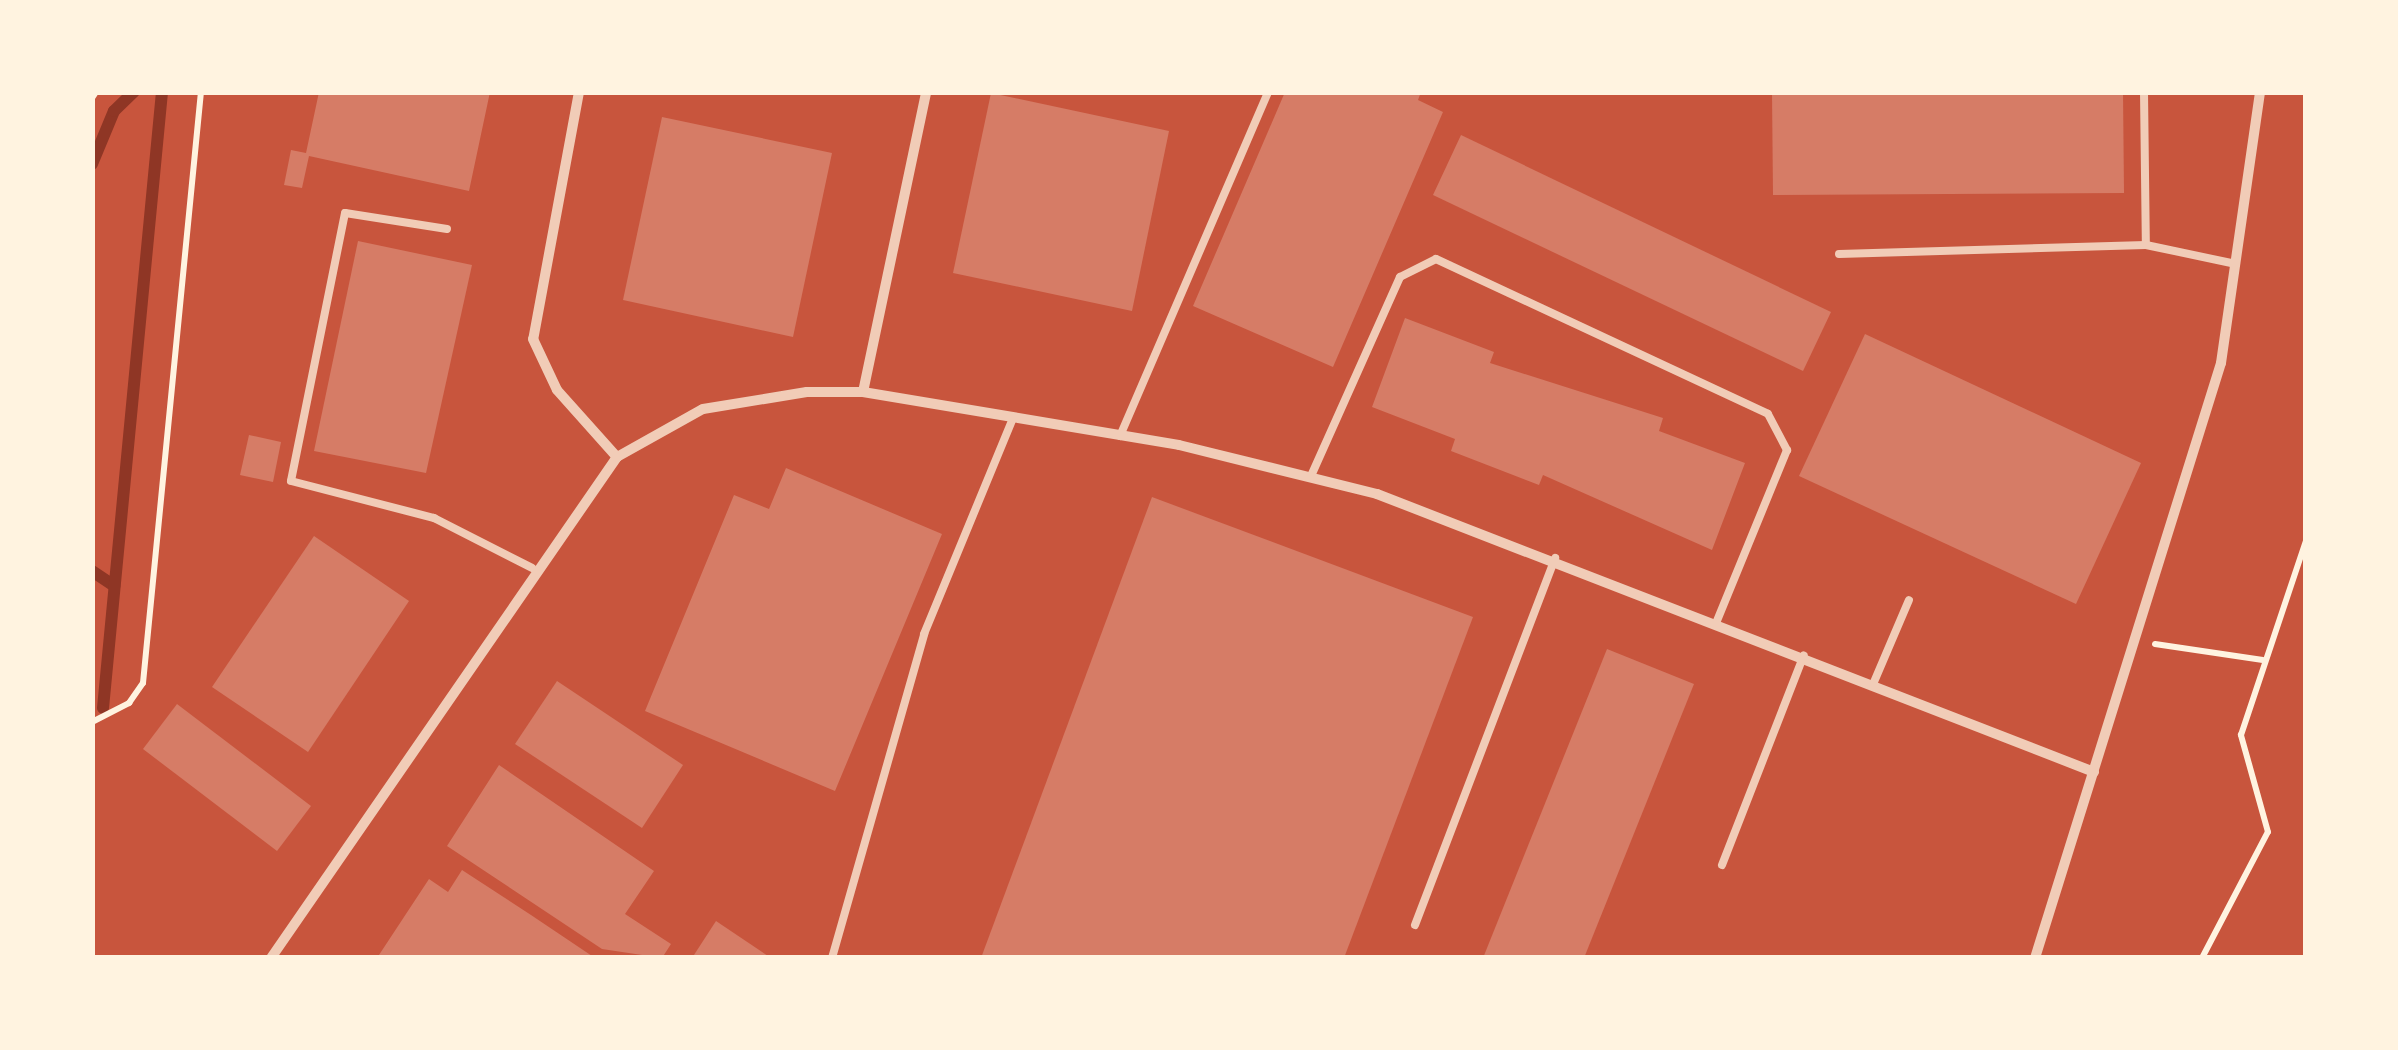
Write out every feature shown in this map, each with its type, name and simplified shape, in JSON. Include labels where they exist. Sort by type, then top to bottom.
[{"type":"street","points":[[578,92],[533,339],[557,390],[617,457]]},
{"type":"street","points":[[863,392],[926,92]]},
{"type":"street","points":[[2035,958],[2216,380],[2260,92]]},
{"type":"street","points":[[271,958],[532,568],[617,457],[703,409],[863,392],[1120,436],[1311,476],[1556,558],[2094,772]]},
{"type":"lane","points":[[1120,436],[1268,92]]},
{"type":"lane","points":[[2144,92],[2146,246]]},
{"type":"lane","points":[[447,229],[345,213],[292,481],[434,518],[532,568]]},
{"type":"lane","points":[[1839,254],[2146,246],[2236,264]]},
{"type":"lane","points":[[1311,476],[1400,278],[1436,258],[1768,414],[1787,450],[1717,621]]},
{"type":"lane","points":[[832,958],[924,634],[1012,420]]},
{"type":"lane","points":[[1415,925],[1556,558]]},
{"type":"lane","points":[[1874,682],[1909,600]]},
{"type":"lane","points":[[1722,865],[1804,655]]},
{"type":"path","points":[[92,722],[130,703],[143,683],[201,92]]},
{"type":"path","points":[[2202,958],[2268,832],[2242,748],[2263,660],[2306,541]]},
{"type":"path","points":[[2137,642],[2263,660]]},
{"type":"building","points":[[319,92],[490,92],[469,191],[309,156],[302,188],[284,185],[291,150],[306,153]]},
{"type":"building","points":[[1285,92],[1421,92],[1418,100],[1443,112],[1333,367],[1193,306]]},
{"type":"building","points":[[1772,92],[2123,92],[2124,193],[1773,195]]},
{"type":"building","points":[[991,93],[1169,131],[1132,311],[953,273]]},
{"type":"building","points":[[662,117],[832,153],[793,337],[623,300]]},
{"type":"building","points":[[1461,135],[1831,312],[1803,371],[1433,195]]},
{"type":"building","points":[[358,241],[472,265],[426,473],[314,451]]},
{"type":"building","points":[[1405,318],[1494,352],[1490,363],[1663,418],[1659,431],[1745,463],[1712,550],[1543,475],[1539,485],[1451,451],[1455,439],[1372,407]]},
{"type":"building","points":[[1865,334],[2141,463],[2076,604],[1799,476]]},
{"type":"building","points":[[249,435],[281,442],[273,482],[240,475]]},
{"type":"building","points":[[786,468],[942,534],[835,791],[645,711],[734,495],[769,509]]},
{"type":"building","points":[[1152,497],[1473,617],[1344,958],[981,958]]},
{"type":"building","points":[[314,536],[409,601],[308,752],[212,687]]},
{"type":"building","points":[[1607,649],[1694,684],[1584,958],[1483,958]]},
{"type":"building","points":[[557,681],[683,765],[642,828],[515,744]]},
{"type":"building","points":[[177,704],[311,806],[277,851],[143,749]]},
{"type":"building","points":[[499,765],[654,871],[625,914],[671,944],[662,958],[602,949],[447,846]]},
{"type":"building","points":[[462,870],[595,958],[377,958],[429,879],[448,892]]},
{"type":"building","points":[[716,921],[771,958],[692,958]]},
{"type":"waterway","points":[[92,164],[114,111],[134,92]]},
{"type":"waterway","points":[[103,708],[162,92]]},
{"type":"waterway","points":[[92,571],[114,586]]}]
